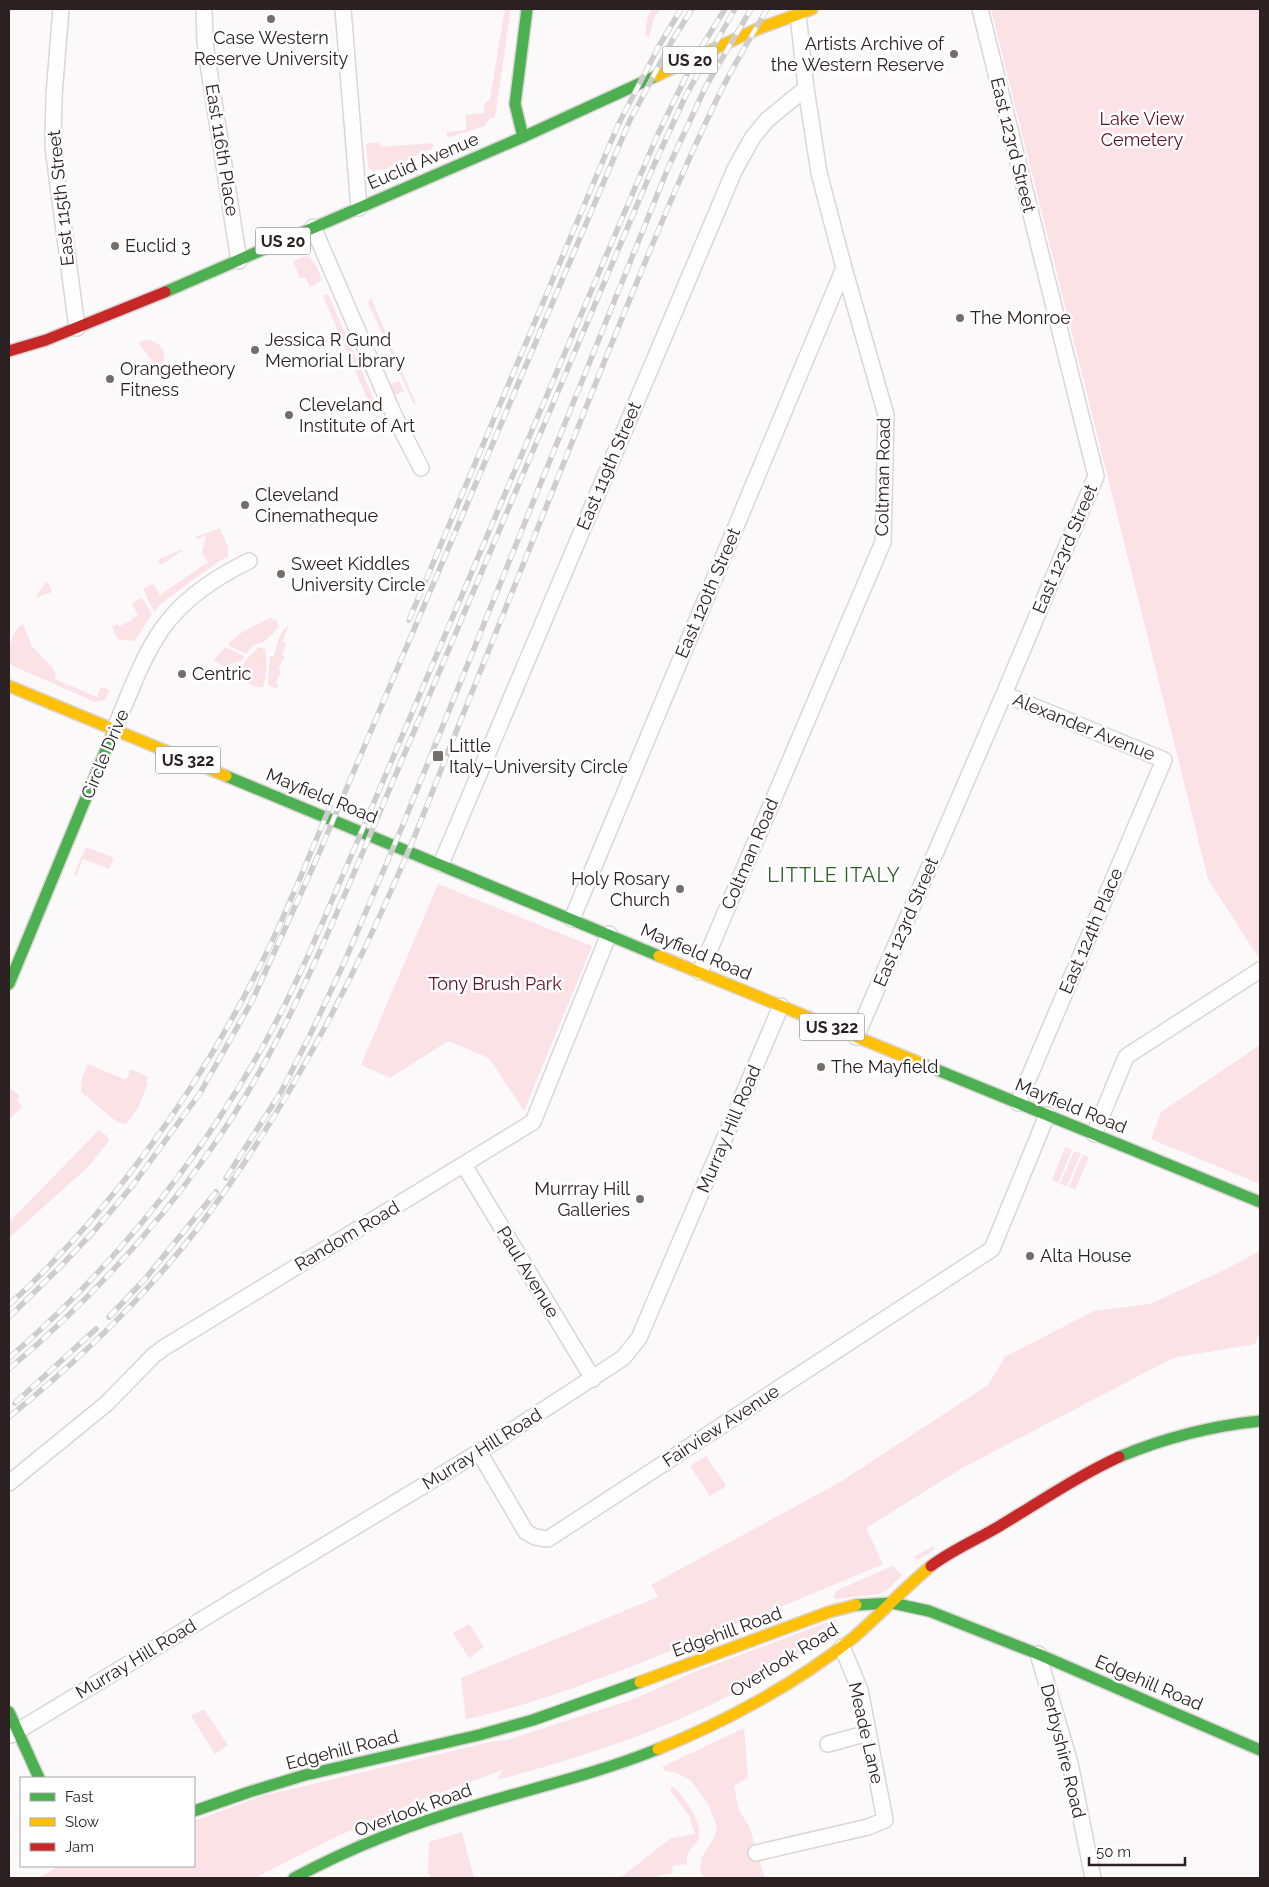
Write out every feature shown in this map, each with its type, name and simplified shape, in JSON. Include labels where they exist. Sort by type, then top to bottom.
[{"type":"street","name":"East 115th Street","points":[[61,9],[54,95],[53,147],[77,328]]},
{"type":"street","name":"East 116th Place","points":[[204,9],[209,70],[239,261]]},
{"type":"street","points":[[342,9],[359,208]]},
{"type":"street","points":[[523,137],[515,104],[527,9]]},
{"type":"street","name":"East 123rd Street","points":[[856,1037],[902,934],[1096,476],[980,9]]},
{"type":"street","name":"Euclid Avenue","points":[[9,350],[46,340],[112,315],[523,137],[755,30],[805,12]]},
{"type":"street","name":"Coltman Road","points":[[700,972],[883,542],[886,415],[819,173],[806,88],[805,12]]},
{"type":"street","name":"East 119th Street","points":[[441,864],[735,169],[753,137],[767,120],[806,88]]},
{"type":"street","points":[[313,227],[394,415],[421,468]]},
{"type":"street","name":"East 120th Street","points":[[572,918],[844,268]]},
{"type":"street","name":"Euclid Avenue","points":[[9,364],[46,340]]},
{"type":"street","name":"Circle Drive","points":[[9,984],[145,657],[163,628],[192,596],[224,574],[249,561]]},
{"type":"street","name":"Mayfield Road","points":[[9,686],[856,1037],[1260,1202]]},
{"type":"street","name":"Alexander Avenue","points":[[1004,694],[1164,760]]},
{"type":"street","name":"East 124th Place","points":[[1018,1103],[1164,760]]},
{"type":"street","name":"Random Road","points":[[9,1483],[92,1416],[165,1347],[464,1165],[534,1120],[610,934]]},
{"type":"street","points":[[1094,1134],[1126,1057],[1260,970]]},
{"type":"street","name":"Murray Hill Road","points":[[13,1734],[479,1452],[623,1358],[639,1338],[781,1006]]},
{"type":"street","name":"Fairview Avenue","points":[[479,1452],[526,1532],[534,1537],[548,1539],[992,1249],[1047,1115]]},
{"type":"street","name":"Paul Avenue","points":[[464,1165],[593,1379]]},
{"type":"street","name":"Overlook Road","points":[[294,1878],[325,1861],[418,1824],[588,1773],[666,1745],[748,1705],[791,1681],[842,1647],[931,1566],[945,1556],[994,1530],[1073,1480],[1107,1462],[1142,1447],[1187,1432],[1224,1424],[1260,1421]]},
{"type":"street","name":"Edgehill Road","points":[[195,1811],[230,1798],[341,1766],[518,1726],[829,1612],[861,1604],[892,1603],[929,1611],[1038,1654],[1260,1750]]},
{"type":"street","name":"Meade Lane","points":[[756,1853],[868,1827],[885,1820],[860,1690],[842,1647]]},
{"type":"street","name":"Derbyshire Road","points":[[1038,1654],[1070,1763],[1093,1878]]},
{"type":"street","points":[[9,1712],[13,1734],[38,1777]]},
{"type":"street","points":[[828,1744],[868,1734]]},
{"type":"green space","points":[[505,9],[511,9],[495,117],[489,119],[485,126],[447,138],[447,132],[466,130],[466,115],[484,113],[484,104],[490,99]]},
{"type":"green space","points":[[652,9],[660,9],[654,18],[649,38],[645,34],[648,16]]},
{"type":"green space","name":"Lake View Cemetery","points":[[991,9],[1260,9],[1260,960],[1208,879]]},
{"type":"green space","points":[[379,142],[380,147],[433,143],[434,145],[431,149],[386,169],[372,171],[368,166],[366,144]]},
{"type":"green space","points":[[306,256],[312,260],[318,269],[322,280],[310,287],[306,278],[300,278],[293,261]]},
{"type":"green space","points":[[328,294],[378,409],[373,412],[323,296]]},
{"type":"green space","points":[[371,298],[416,404],[414,405],[368,302]]},
{"type":"green space","points":[[150,340],[159,345],[164,352],[164,361],[160,370],[139,344],[141,341]]},
{"type":"green space","points":[[399,381],[404,391],[395,395],[390,384]]},
{"type":"green space","points":[[220,528],[228,547],[228,556],[162,603],[154,612],[143,589],[153,584],[160,595],[208,562],[202,553],[206,535],[197,539],[196,537]]},
{"type":"green space","points":[[180,550],[182,551],[162,565],[158,563],[159,559]]},
{"type":"green space","points":[[46,582],[48,582],[52,592],[35,598]]},
{"type":"green space","points":[[142,598],[152,614],[135,640],[117,639],[112,626],[118,624],[119,626],[138,616],[132,603]]},
{"type":"green space","points":[[271,617],[272,620],[276,619],[279,627],[264,642],[253,645],[246,654],[230,646],[229,643],[241,633]]},
{"type":"green space","points":[[23,624],[32,646],[53,669],[56,676],[55,679],[97,697],[101,687],[110,690],[105,700],[95,702],[9,664],[13,637]]},
{"type":"green space","points":[[289,625],[282,642],[286,643],[282,655],[285,656],[278,670],[281,671],[276,683],[279,685],[277,689],[268,685],[270,656],[274,656],[277,643]]},
{"type":"green space","points":[[225,647],[244,656],[242,660],[224,667],[214,660]]},
{"type":"green space","points":[[259,647],[265,649],[266,654],[266,673],[263,687],[252,685],[237,676],[245,661]]},
{"type":"green space","points":[[86,847],[114,858],[109,869],[83,859],[76,876],[74,874]]},
{"type":"green space","name":"Tony Brush Park","points":[[438,884],[592,946],[524,1111],[489,1058],[448,1041],[390,1078],[361,1065]]},
{"type":"green space","points":[[1260,1045],[1260,1184],[1151,1139],[1161,1112]]},
{"type":"green space","points":[[88,1064],[126,1080],[131,1069],[148,1077],[146,1082],[148,1083],[138,1108],[126,1124],[117,1122],[81,1092],[82,1078]]},
{"type":"green space","points":[[9,1087],[20,1096],[17,1100],[22,1106],[9,1120]]},
{"type":"green space","points":[[99,1130],[108,1137],[109,1141],[89,1166],[9,1238],[9,1222]]},
{"type":"green space","points":[[1065,1147],[1072,1150],[1058,1183],[1052,1180]]},
{"type":"green space","points":[[1074,1151],[1081,1153],[1067,1186],[1060,1184]]},
{"type":"green space","points":[[1083,1154],[1089,1157],[1075,1190],[1069,1187]]},
{"type":"green space","points":[[1260,1251],[1260,1332],[1255,1344],[1173,1358],[964,1467],[866,1528],[883,1564],[724,1630],[595,1680],[519,1706],[466,1719],[461,1678],[658,1597],[651,1585],[842,1481],[988,1385],[1005,1357],[1094,1311],[1150,1304],[1222,1271]]},
{"type":"green space","points":[[706,1456],[725,1484],[725,1487],[710,1496],[690,1466]]},
{"type":"green space","points":[[934,1546],[934,1550],[918,1560],[913,1557]]},
{"type":"green space","points":[[892,1566],[902,1575],[887,1590],[879,1594],[835,1599],[836,1591]]},
{"type":"green space","points":[[836,1619],[834,1630],[779,1667],[745,1687],[685,1716],[593,1752],[497,1780],[503,1770],[415,1802],[333,1838],[255,1878],[39,1878],[57,1867],[195,1867],[195,1821],[262,1796],[490,1742],[507,1740],[631,1700],[697,1671]]},
{"type":"green space","points":[[469,1624],[484,1647],[469,1658],[453,1633]]},
{"type":"green space","points":[[204,1709],[228,1745],[215,1754],[191,1716]]},
{"type":"green space","points":[[744,1728],[748,1778],[734,1786],[739,1811],[749,1826],[765,1878],[705,1878],[700,1872],[702,1857],[715,1836],[717,1826],[708,1804],[691,1781],[677,1773],[665,1771],[662,1767]]},
{"type":"green space","points":[[674,1787],[683,1797],[699,1827],[700,1834],[689,1852],[687,1864],[672,1866],[673,1873],[647,1878],[620,1878],[671,1838],[695,1834],[689,1815],[671,1792],[671,1788]]},
{"type":"green space","points":[[462,1832],[474,1878],[432,1878],[428,1873],[429,1842]]},
{"type":"railway","points":[[409,620],[618,125],[659,46],[681,9]]},
{"type":"railway","points":[[9,1317],[95,1230],[133,1185],[200,1093],[252,1001],[317,858],[630,120],[672,41],[692,9]]},
{"type":"railway","points":[[9,1358],[84,1287],[152,1210],[213,1127],[267,1039],[324,920],[657,136],[696,56],[725,9]]},
{"type":"railway","points":[[9,1369],[89,1295],[139,1242],[206,1156],[228,1124],[267,1059],[301,991],[348,887],[654,165],[686,95],[735,9]]},
{"type":"railway","points":[[226,1178],[281,1092],[344,963],[402,827],[668,168],[706,86],[751,9]]},
{"type":"railway","points":[[9,1417],[60,1374],[109,1328],[133,1304],[198,1228],[256,1145],[283,1102],[333,1013],[412,843],[587,404],[673,195],[722,89],[767,9]]},
{"type":"railway","points":[[9,1305],[48,1267],[119,1187],[152,1144],[182,1100],[211,1055],[263,960],[330,807]]},
{"type":"railway","points":[[109,1317],[145,1279],[216,1192]]},
{"type":"railway","points":[[15,1403],[96,1329]]},
{"type":"traffic: fast","points":[[523,137],[515,104],[527,9]]},
{"type":"traffic: fast","points":[[165,292],[523,137],[656,76]]},
{"type":"traffic: fast","points":[[9,984],[114,730]]},
{"type":"traffic: fast","points":[[226,776],[659,956]]},
{"type":"traffic: fast","points":[[925,1065],[1260,1202]]},
{"type":"traffic: fast","points":[[1119,1457],[1153,1444],[1188,1434],[1260,1421]]},
{"type":"traffic: fast","points":[[856,1605],[892,1603],[929,1611],[1038,1654],[1260,1750]]},
{"type":"traffic: fast","points":[[195,1811],[305,1775],[479,1735],[533,1720],[640,1682]]},
{"type":"traffic: fast","points":[[9,1712],[39,1777]]},
{"type":"traffic: fast","points":[[294,1878],[338,1856],[406,1828],[453,1812],[591,1773],[658,1749]]},
{"type":"traffic: slow","points":[[656,76],[755,30],[812,9]]},
{"type":"traffic: slow","points":[[9,686],[226,776]]},
{"type":"traffic: slow","points":[[659,956],[925,1065]]},
{"type":"traffic: slow","points":[[658,1749],[709,1727],[760,1700],[808,1671],[853,1638],[931,1566]]},
{"type":"traffic: slow","points":[[640,1682],[829,1612],[856,1605]]},
{"type":"traffic: jam","points":[[9,351],[46,340],[165,292]]},
{"type":"traffic: jam","points":[[931,1566],[1072,1482],[1119,1457]]},
{"type":"place","name":"Case Western Reserve University","points":[[271,19]]},
{"type":"place","name":"Artists Archive of the Western Reserve","points":[[954,54]]},
{"type":"place","name":"Euclid 3","points":[[115,246]]},
{"type":"place","name":"The Monroe","points":[[960,318]]},
{"type":"place","name":"Jessica R Gund Memorial Library","points":[[255,350]]},
{"type":"place","name":"Orangetheory Fitness","points":[[110,379]]},
{"type":"place","name":"Cleveland Institute of Art","points":[[289,415]]},
{"type":"place","name":"Cleveland Cinematheque","points":[[245,505]]},
{"type":"place","name":"Sweet Kiddles University Circle","points":[[281,574]]},
{"type":"place","name":"Centric","points":[[182,674]]},
{"type":"place","name":"Little Italy–University Circle","points":[[438,756]]},
{"type":"place","name":"Holy Rosary Church","points":[[680,889]]},
{"type":"place","name":"The Mayfield","points":[[821,1067]]},
{"type":"place","name":"Murrray Hill Galleries","points":[[640,1199]]},
{"type":"place","name":"Alta House","points":[[1030,1256]]},
{"type":"district","name":"LITTLE ITALY","points":[[834,875]]}]
